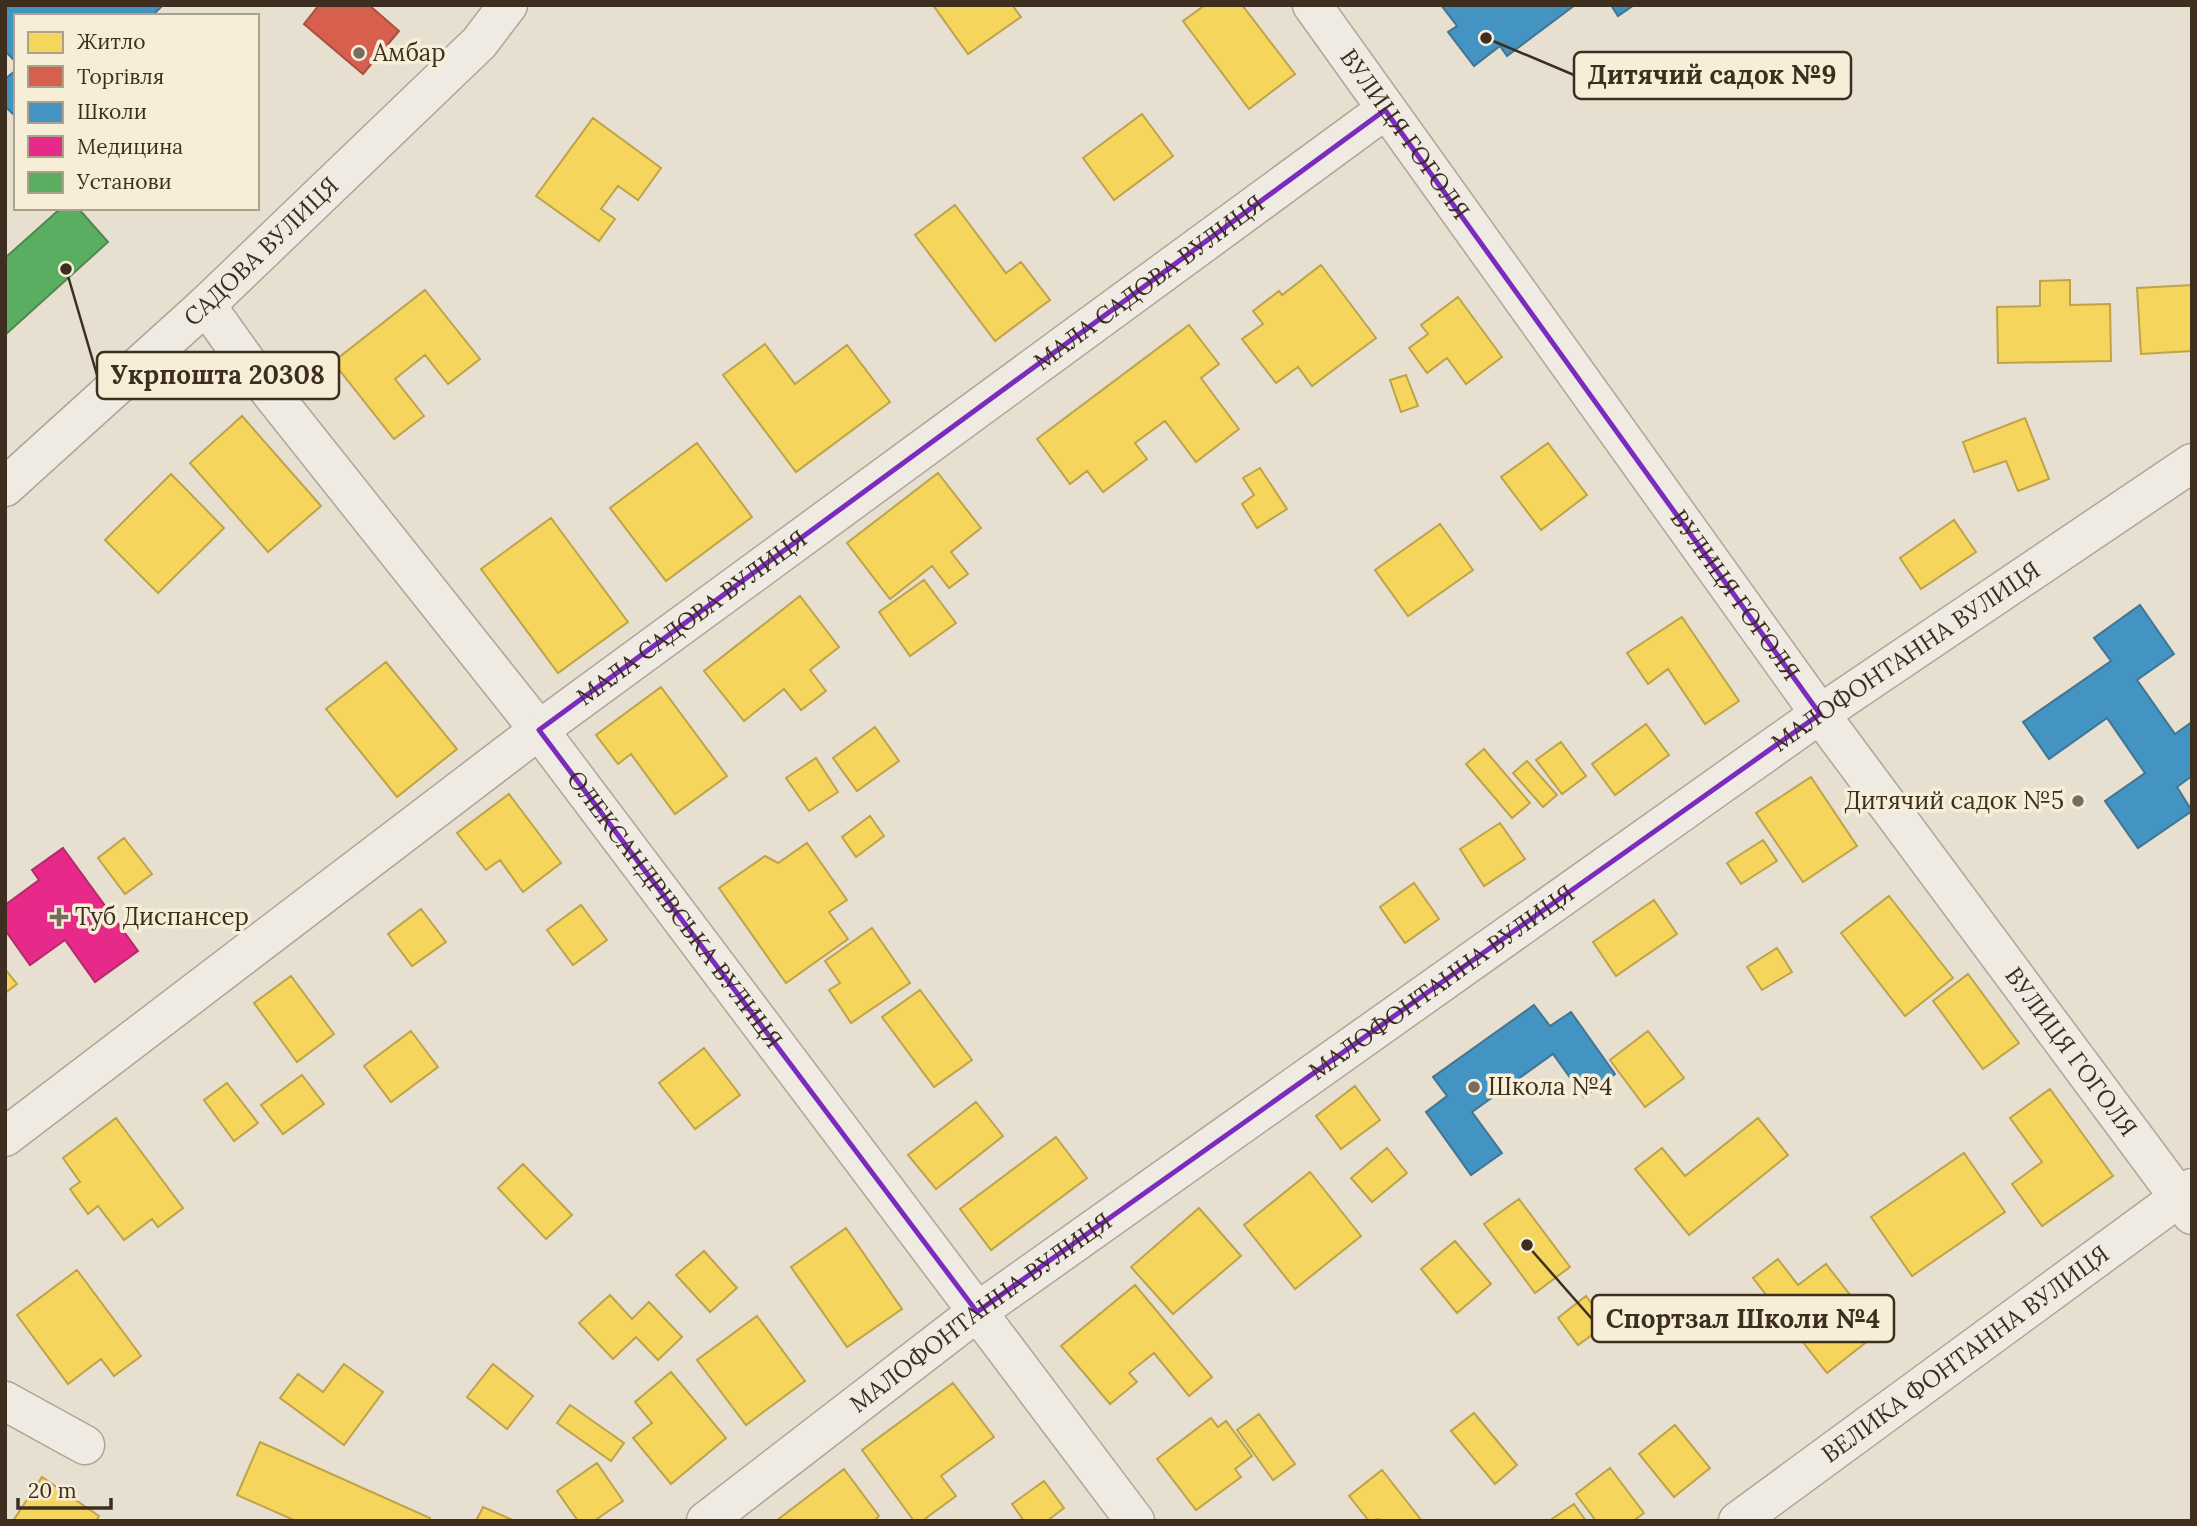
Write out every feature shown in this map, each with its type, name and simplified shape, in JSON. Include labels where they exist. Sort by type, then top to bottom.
[{"type":"street","name":"САДОВА ВУЛИЦЯ","points":[[5,487],[206,305],[479,43],[508,5]]},
{"type":"street","name":"ВУЛИЦЯ ГОГОЛЯ","points":[[1312,5],[1820,714],[2187,1200]]},
{"type":"street","name":"МАЛА САДОВА ВУЛИЦЯ","points":[[5,1137],[539,730],[1385,110]]},
{"type":"street","name":"ОЛЕКСАНДРІВСЬКА ВУЛИЦЯ","points":[[206,305],[248,364],[539,730],[1135,1521]]},
{"type":"street","name":"МАЛОФОНТАННА ВУЛИЦЯ","points":[[706,1521],[977,1312],[1820,714],[2192,463]]},
{"type":"street","name":"ВЕЛИКА ФОНТАННА ВУЛИЦЯ","points":[[1738,1521],[2187,1200]]},
{"type":"street","points":[[5,1401],[85,1445]]},
{"type":"highlighted area","points":[[1385,110],[1820,714],[977,1312],[539,730]]},
{"type":"building: Житло","points":[[933,5],[1012,5],[1021,17],[968,54]]},
{"type":"building: Житло","points":[[1205,5],[1242,5],[1295,74],[1249,109],[1183,21]]},
{"type":"building: Житло","points":[[1142,114],[1173,156],[1114,200],[1083,158]]},
{"type":"building: Житло","points":[[593,118],[661,168],[638,200],[618,186],[601,209],[615,219],[599,241],[536,196]]},
{"type":"building: Житло","points":[[955,205],[1006,273],[1021,262],[1050,300],[995,341],[915,235]]},
{"type":"building: Житло","points":[[1321,265],[1376,338],[1312,386],[1298,367],[1276,383],[1242,339],[1263,324],[1253,311],[1279,291],[1282,295]]},
{"type":"building: Житло","points":[[2070,280],[2070,305],[2110,304],[2111,361],[1998,363],[1997,307],[2040,306],[2040,281]]},
{"type":"building: Житло","points":[[2192,285],[2192,351],[2141,354],[2137,288]]},
{"type":"building: Житло","points":[[425,290],[480,359],[448,384],[425,355],[395,379],[424,416],[394,439],[333,362]]},
{"type":"building: Житло","points":[[1458,297],[1502,357],[1466,384],[1447,358],[1427,373],[1409,348],[1428,334],[1421,325]]},
{"type":"building: Житло","points":[[1189,325],[1219,364],[1201,378],[1239,429],[1196,462],[1165,421],[1135,443],[1147,459],[1103,492],[1087,471],[1070,484],[1037,439]]},
{"type":"building: Житло","points":[[765,344],[795,384],[847,345],[890,402],[796,472],[723,375]]},
{"type":"building: Житло","points":[[1406,375],[1418,406],[1401,412],[1390,380]]},
{"type":"building: Житло","points":[[242,416],[321,506],[268,552],[190,463]]},
{"type":"building: Житло","points":[[2025,418],[2049,479],[2018,491],[2006,461],[1974,472],[1963,442]]},
{"type":"building: Житло","points":[[697,443],[752,517],[666,581],[610,508]]},
{"type":"building: Житло","points":[[1548,443],[1587,495],[1541,530],[1501,477]]},
{"type":"building: Житло","points":[[1260,468],[1287,509],[1257,528],[1242,504],[1254,495],[1243,478]]},
{"type":"building: Житло","points":[[938,473],[981,528],[951,552],[968,574],[949,588],[932,566],[890,599],[847,543]]},
{"type":"building: Житло","points":[[171,474],[224,528],[158,593],[105,540]]},
{"type":"building: Житло","points":[[551,518],[628,622],[558,673],[481,569]]},
{"type":"building: Житло","points":[[1954,520],[1976,552],[1921,589],[1900,558]]},
{"type":"building: Житло","points":[[1440,524],[1473,570],[1408,616],[1375,570]]},
{"type":"building: Житло","points":[[924,580],[956,623],[910,656],[879,612]]},
{"type":"building: Житло","points":[[800,596],[839,647],[810,670],[826,691],[801,710],[784,689],[744,721],[704,671]]},
{"type":"building: Житло","points":[[1682,617],[1739,701],[1705,724],[1668,669],[1648,684],[1627,653]]},
{"type":"building: Житло","points":[[386,662],[457,749],[397,797],[326,709]]},
{"type":"building: Житло","points":[[661,687],[727,776],[675,814],[631,754],[618,764],[596,735]]},
{"type":"building: Житло","points":[[1646,724],[1669,755],[1615,795],[1592,764]]},
{"type":"building: Житло","points":[[875,727],[899,761],[857,791],[833,758]]},
{"type":"building: Житло","points":[[1561,742],[1586,776],[1562,794],[1536,760]]},
{"type":"building: Житло","points":[[1484,749],[1530,803],[1512,818],[1466,764]]},
{"type":"building: Житло","points":[[816,758],[838,792],[809,811],[786,778]]},
{"type":"building: Житло","points":[[1527,761],[1557,795],[1543,807],[1513,773]]},
{"type":"building: Житло","points":[[1811,777],[1857,846],[1803,882],[1756,813]]},
{"type":"building: Житло","points":[[509,794],[561,863],[523,892],[500,860],[486,870],[457,833]]},
{"type":"building: Житло","points":[[870,816],[884,836],[856,857],[842,837]]},
{"type":"building: Житло","points":[[1500,823],[1525,859],[1484,886],[1460,849]]},
{"type":"building: Житло","points":[[124,838],[152,874],[125,894],[98,858]]},
{"type":"building: Житло","points":[[1763,840],[1777,861],[1741,884],[1727,863]]},
{"type":"building: Житло","points":[[807,843],[847,900],[829,912],[848,939],[786,983],[719,888],[765,856],[778,863]]},
{"type":"building: Житло","points":[[1414,883],[1439,919],[1405,943],[1380,907]]},
{"type":"building: Житло","points":[[1889,896],[1953,978],[1905,1016],[1841,933]]},
{"type":"building: Житло","points":[[1654,900],[1677,934],[1616,976],[1593,942]]},
{"type":"building: Житло","points":[[581,905],[607,940],[573,965],[547,930]]},
{"type":"building: Житло","points":[[421,909],[446,942],[412,966],[388,934]]},
{"type":"building: Житло","points":[[872,928],[910,983],[851,1023],[829,990],[840,983],[825,961]]},
{"type":"building: Житло","points":[[1777,948],[1792,972],[1762,990],[1747,967]]},
{"type":"building: Житло","points":[[5,969],[17,984],[5,993]]},
{"type":"building: Житло","points":[[1968,974],[2019,1043],[1983,1069],[1933,1001]]},
{"type":"building: Житло","points":[[291,976],[334,1034],[297,1062],[254,1003]]},
{"type":"building: Житло","points":[[920,990],[972,1060],[934,1087],[882,1017]]},
{"type":"building: Житло","points":[[411,1031],[438,1067],[391,1102],[364,1066]]},
{"type":"building: Житло","points":[[1648,1031],[1684,1078],[1645,1107],[1610,1060]]},
{"type":"building: Житло","points":[[704,1048],[740,1095],[695,1129],[659,1083]]},
{"type":"building: Житло","points":[[302,1075],[324,1104],[283,1134],[261,1105]]},
{"type":"building: Житло","points":[[227,1083],[258,1123],[234,1141],[204,1100]]},
{"type":"building: Житло","points":[[1355,1086],[1380,1120],[1341,1149],[1316,1116]]},
{"type":"building: Житло","points":[[2050,1089],[2113,1176],[2042,1226],[2012,1184],[2042,1162],[2010,1118]]},
{"type":"building: Житло","points":[[976,1102],[1003,1136],[936,1189],[908,1155]]},
{"type":"building: Житло","points":[[116,1118],[183,1208],[158,1227],[152,1219],[124,1240],[98,1206],[88,1214],[70,1189],[80,1182],[63,1158]]},
{"type":"building: Житло","points":[[1758,1118],[1788,1155],[1689,1235],[1635,1169],[1662,1148],[1685,1176]]},
{"type":"building: Житло","points":[[1056,1137],[1087,1178],[991,1250],[960,1209]]},
{"type":"building: Житло","points":[[1387,1148],[1407,1173],[1372,1202],[1351,1178]]},
{"type":"building: Житло","points":[[1964,1153],[2005,1212],[1912,1276],[1871,1217]]},
{"type":"building: Житло","points":[[523,1164],[572,1215],[546,1239],[498,1188]]},
{"type":"building: Житло","points":[[1310,1172],[1361,1236],[1295,1289],[1244,1225]]},
{"type":"building: Житло","points":[[1519,1199],[1570,1267],[1535,1293],[1484,1224]]},
{"type":"building: Житло","points":[[1199,1208],[1241,1256],[1173,1314],[1131,1267]]},
{"type":"building: Житло","points":[[846,1228],[902,1309],[847,1347],[791,1267]]},
{"type":"building: Житло","points":[[1455,1241],[1491,1284],[1457,1313],[1421,1269]]},
{"type":"building: Житло","points":[[704,1251],[737,1288],[710,1312],[676,1275]]},
{"type":"building: Житло","points":[[1778,1259],[1798,1285],[1826,1264],[1879,1332],[1827,1373],[1753,1278]]},
{"type":"building: Житло","points":[[77,1270],[141,1356],[114,1376],[101,1359],[68,1384],[17,1315]]},
{"type":"building: Житло","points":[[1135,1285],[1212,1377],[1189,1396],[1154,1353],[1129,1373],[1137,1382],[1110,1404],[1061,1346]]},
{"type":"building: Житло","points":[[610,1295],[632,1319],[649,1302],[682,1337],[658,1360],[636,1337],[613,1359],[579,1323]]},
{"type":"building: Житло","points":[[1586,1296],[1607,1324],[1578,1345],[1558,1318]]},
{"type":"building: Житло","points":[[757,1316],[805,1381],[746,1425],[697,1360]]},
{"type":"building: Житло","points":[[344,1364],[383,1392],[344,1445],[280,1398],[298,1374],[323,1392]]},
{"type":"building: Житло","points":[[493,1364],[533,1396],[507,1429],[467,1397]]},
{"type":"building: Житло","points":[[671,1372],[726,1438],[671,1484],[633,1438],[652,1423],[635,1402]]},
{"type":"building: Житло","points":[[953,1383],[994,1437],[941,1476],[956,1496],[922,1521],[914,1521],[862,1450]]},
{"type":"building: Житло","points":[[570,1405],[624,1443],[611,1461],[557,1423]]},
{"type":"building: Житло","points":[[1474,1413],[1517,1465],[1495,1484],[1451,1431]]},
{"type":"building: Житло","points":[[1259,1414],[1295,1464],[1273,1480],[1237,1430]]},
{"type":"building: Житло","points":[[1211,1418],[1218,1427],[1226,1421],[1252,1456],[1235,1469],[1241,1477],[1196,1510],[1157,1459]]},
{"type":"building: Житло","points":[[1675,1425],[1710,1468],[1674,1497],[1639,1454]]},
{"type":"building: Житло","points":[[260,1442],[430,1518],[429,1521],[296,1521],[237,1495]]},
{"type":"building: Житло","points":[[597,1463],[623,1501],[594,1521],[578,1521],[557,1491]]},
{"type":"building: Житло","points":[[1610,1468],[1644,1513],[1633,1521],[1596,1521],[1576,1494]]},
{"type":"building: Житло","points":[[844,1469],[879,1516],[874,1521],[776,1521]]},
{"type":"building: Житло","points":[[1382,1470],[1422,1521],[1369,1521],[1349,1496]]},
{"type":"building: Житло","points":[[42,1477],[99,1516],[96,1521],[13,1521]]},
{"type":"building: Житло","points":[[1044,1481],[1064,1508],[1047,1521],[1024,1521],[1012,1504]]},
{"type":"building: Житло","points":[[1574,1504],[1586,1521],[1549,1521]]},
{"type":"building: Житло","points":[[483,1507],[515,1521],[476,1521]]},
{"type":"building: Торгівля","name":"Амбар","points":[[319,5],[369,5],[399,31],[363,74],[304,24]]},
{"type":"building: Школи","points":[[5,5],[163,5],[154,14],[14,14],[14,60],[5,51]]},
{"type":"building: Школи","points":[[1441,5],[1575,5],[1507,56],[1500,46],[1474,66],[1448,32],[1457,26]]},
{"type":"building: Школи","points":[[1611,5],[1634,5],[1618,16]]},
{"type":"building: Школи","points":[[14,72],[14,115],[5,106],[5,79]]},
{"type":"building: Школи","points":[[2140,605],[2174,654],[2137,680],[2175,734],[2192,722],[2192,776],[2177,787],[2192,811],[2138,848],[2105,801],[2145,773],[2107,718],[2049,759],[2023,722],[2111,661],[2094,638]]},
{"type":"building: Школи","name":"Школа №4","points":[[1534,1005],[1550,1026],[1571,1012],[1615,1074],[1584,1097],[1553,1054],[1472,1112],[1502,1153],[1471,1175],[1426,1112],[1447,1096],[1433,1077]]},
{"type":"building: Медицина","name":"Туб Диспансер","points":[[63,848],[138,951],[95,982],[65,940],[30,965],[5,930],[5,905],[39,880],[32,870]]},
{"type":"building: Установи","points":[[59,210],[80,210],[108,242],[5,335],[5,258]]},
{"type":"place","name":"Дитячий садок №9","points":[[1486,38]]},
{"type":"place","name":"Амбар","points":[[359,53]]},
{"type":"place","name":"Укрпошта 20308","points":[[66,269]]},
{"type":"place","name":"Дитячий садок №5","points":[[2078,801]]},
{"type":"place","name":"Туб Диспансер","points":[[59,917]]},
{"type":"place","name":"Школа №4","points":[[1474,1087]]},
{"type":"place","name":"Спортзал Школи №4","points":[[1527,1245]]}]
